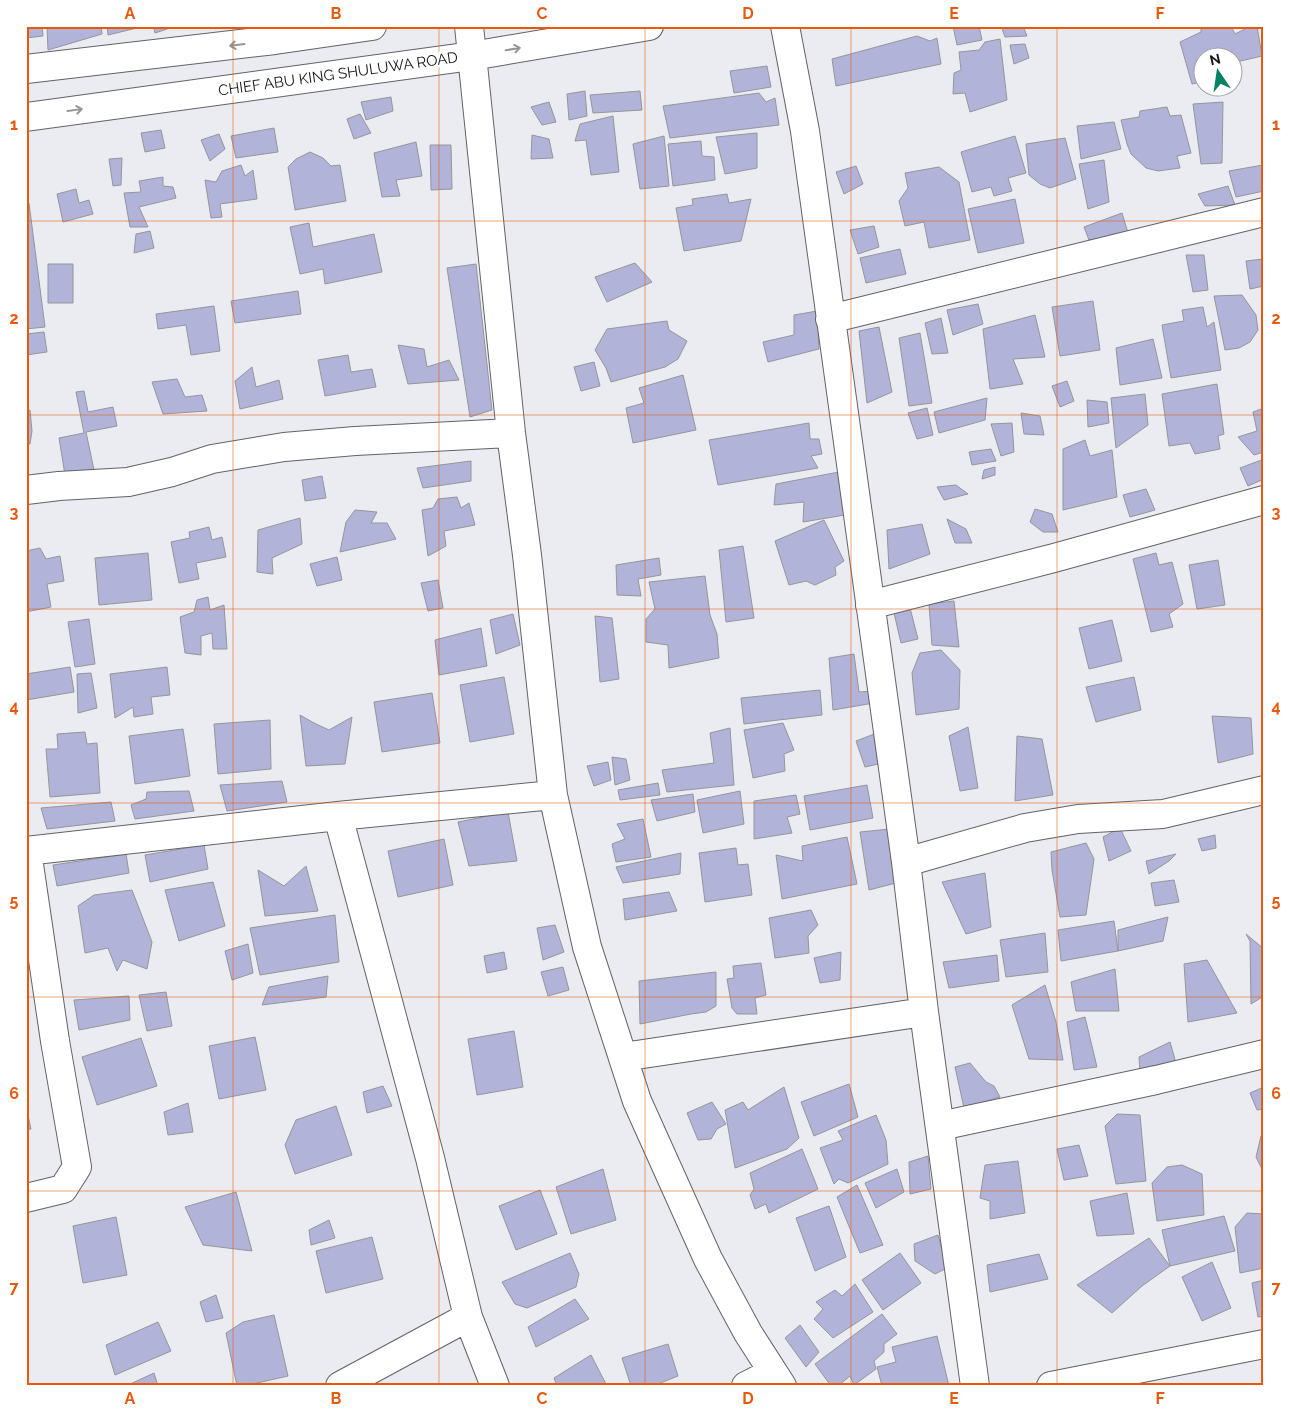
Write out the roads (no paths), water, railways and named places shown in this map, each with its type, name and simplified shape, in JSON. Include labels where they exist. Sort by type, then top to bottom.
[{"type":"street","points":[[26,69],[274,33],[372,26]]},
{"type":"street","points":[[469,26],[511,433],[527,555],[553,795],[587,947],[637,1100],[708,1259],[748,1333],[778,1379],[746,1386]]},
{"type":"street","name":"CHIEF ABU KING SHULUWA ROAD","points":[[26,117],[472,56],[649,26]]},
{"type":"street","points":[[785,26],[805,131],[906,862],[924,1012],[975,1386]]},
{"type":"street","points":[[830,319],[1264,212]]},
{"type":"street","points":[[26,490],[128,482],[172,472],[212,459],[284,447],[355,441],[511,433]]},
{"type":"street","points":[[870,605],[1054,558],[1264,500]]},
{"type":"street","points":[[906,862],[1025,828],[1078,819],[1163,814],[1264,790]]},
{"type":"street","points":[[26,1198],[63,1189],[77,1167],[55,1041],[26,851],[338,816],[553,795]]},
{"type":"street","points":[[338,816],[430,1158],[468,1317],[495,1386]]},
{"type":"street","points":[[623,1057],[924,1012]]},
{"type":"street","points":[[940,1126],[1156,1080],[1264,1054]]},
{"type":"street","points":[[340,1386],[468,1317]]},
{"type":"street","points":[[1051,1386],[1264,1344]]}]
